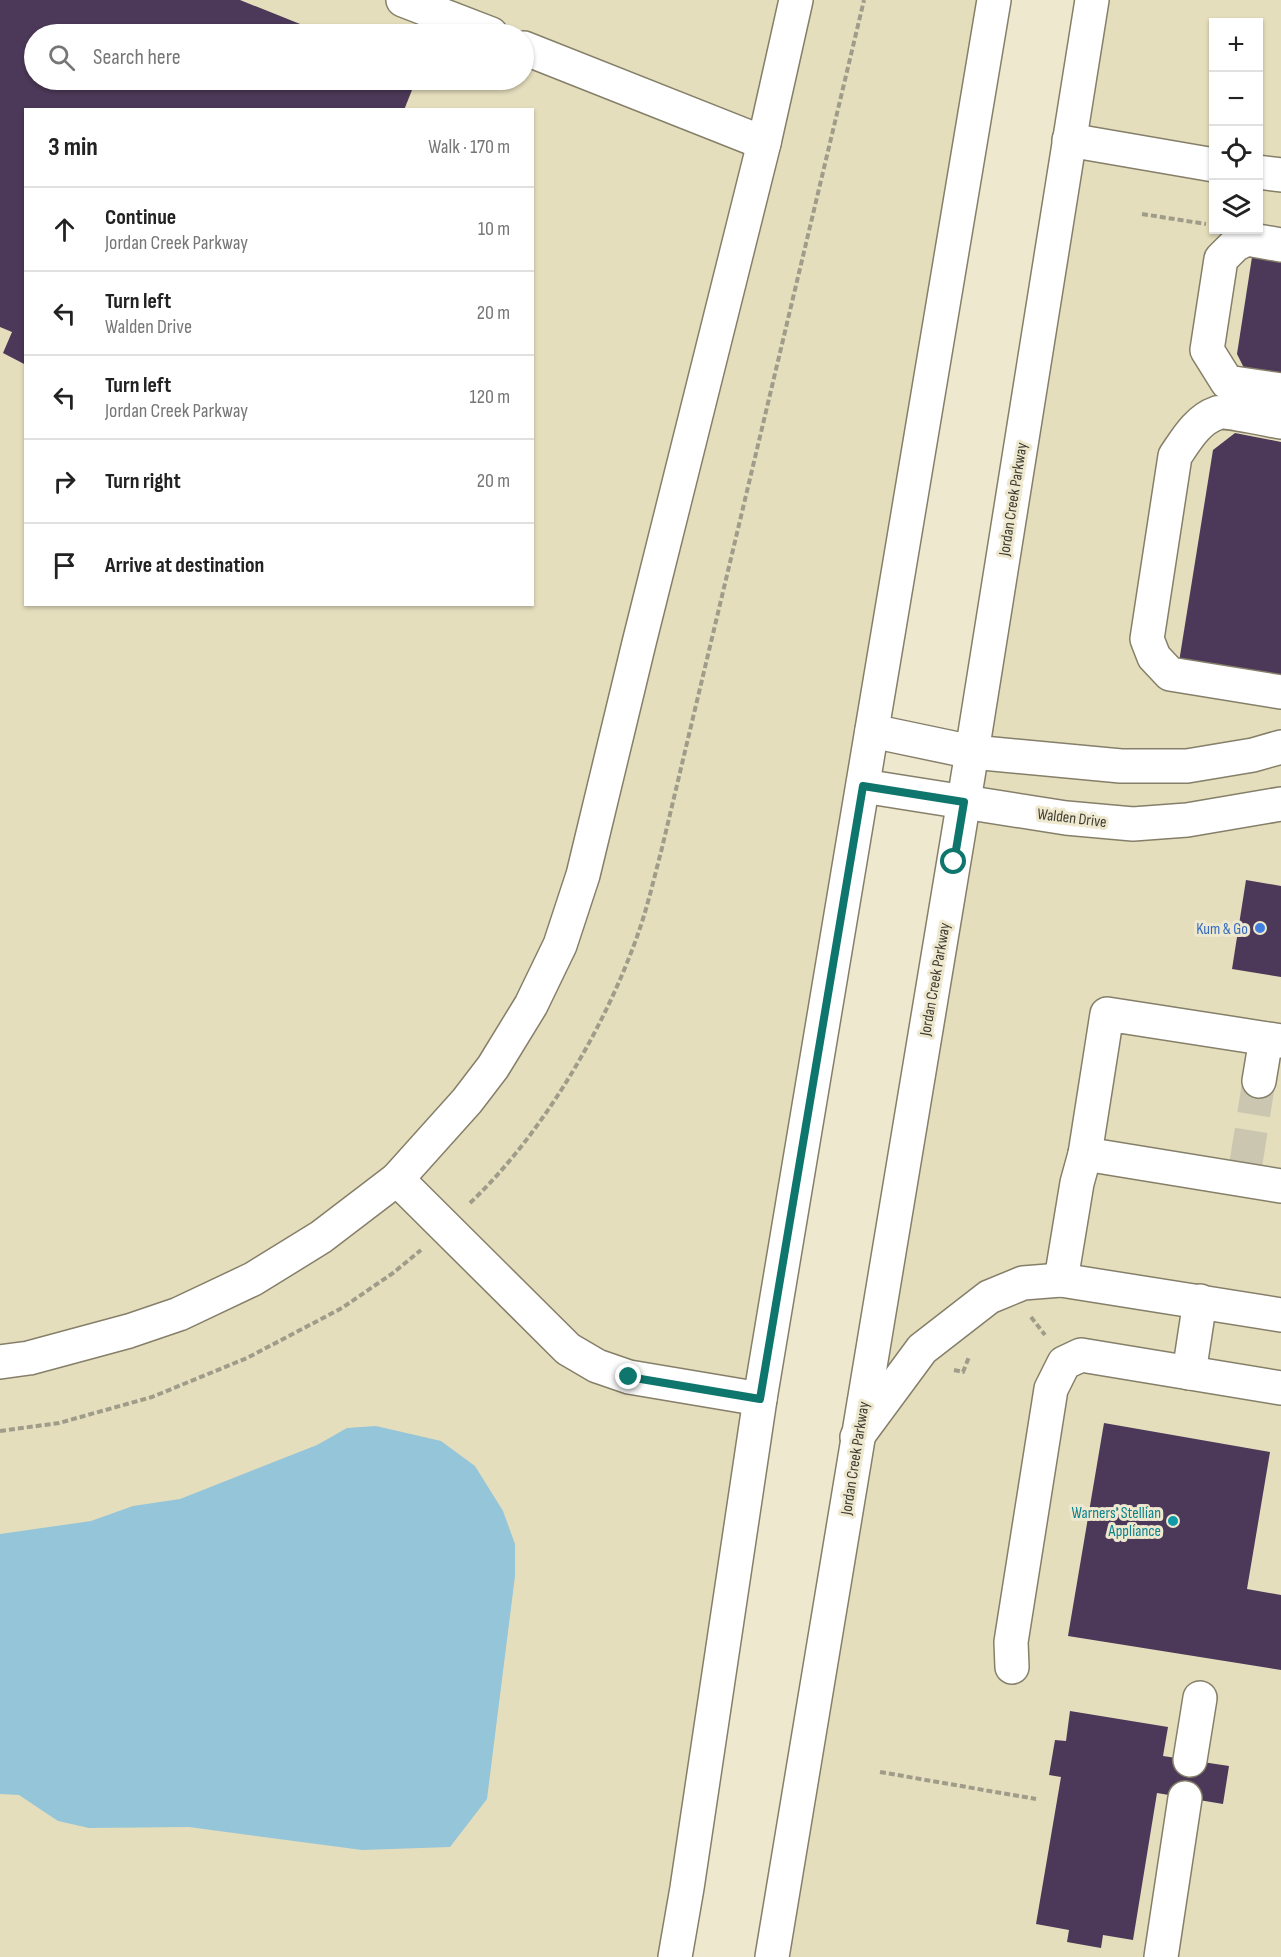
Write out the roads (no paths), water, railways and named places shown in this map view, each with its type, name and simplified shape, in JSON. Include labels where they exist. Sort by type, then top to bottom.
[{"type":"main road","points":[[403,0],[465,24]]},
{"type":"main road","points":[[0,1362],[29,1358],[129,1331],[178,1314],[253,1279],[321,1237],[397,1179],[467,1101],[493,1067],[531,1005],[560,945],[583,875],[764,143],[796,0]]},
{"type":"main road","points":[[675,1957],[760,1399],[994,0]]},
{"type":"main road","name":"Jordan Creek Parkway","points":[[772,1957],[964,802],[1092,0]]},
{"type":"main road","points":[[534,52],[764,143]]},
{"type":"main road","points":[[1069,141],[1209,164]]},
{"type":"main road","points":[[1263,173],[1281,175]]},
{"type":"main road","points":[[1281,245],[1247,239],[1235,245],[1221,259],[1207,350],[1227,382],[1281,390]]},
{"type":"main road","points":[[1281,422],[1219,412],[1203,420],[1189,435],[1175,456],[1147,639],[1154,657],[1170,674],[1281,692]]},
{"type":"main road","points":[[872,731],[972,752],[1121,766],[1187,766],[1253,755],[1281,747]]},
{"type":"main road","name":"Walden Drive","points":[[863,786],[1066,818],[1133,824],[1187,820],[1281,804]]},
{"type":"main road","points":[[1061,1280],[1077,1183],[1085,1154],[1107,1014],[1273,1040],[1259,1081]]},
{"type":"main road","points":[[1085,1154],[1245,1171],[1281,1186]]},
{"type":"main road","points":[[397,1179],[568,1349],[597,1366],[629,1377],[760,1399]]},
{"type":"main road","points":[[857,1437],[922,1349],[989,1297],[1023,1283],[1061,1280],[1281,1315]]},
{"type":"main road","points":[[1189,1373],[1200,1301]]},
{"type":"main road","points":[[1012,1666],[1011,1642],[1051,1389],[1064,1363],[1081,1355],[1281,1388]]},
{"type":"main road","points":[[1190,1760],[1200,1698]]},
{"type":"main road","points":[[1161,1957],[1185,1798]]},
{"type":"water","points":[[376,1426],[441,1441],[475,1466],[503,1511],[515,1544],[515,1576],[487,1799],[450,1847],[362,1850],[189,1827],[89,1828],[58,1821],[19,1795],[0,1794],[0,1534],[91,1521],[133,1506],[180,1499],[317,1445],[347,1428]]},
{"type":"tunnel","points":[[1246,1163],[1259,1081]]},
{"type":"place","name":"Kum & Go","points":[[1260,928]]},
{"type":"place","name":"Warners' Stellian Appliance","points":[[1173,1521]]}]
